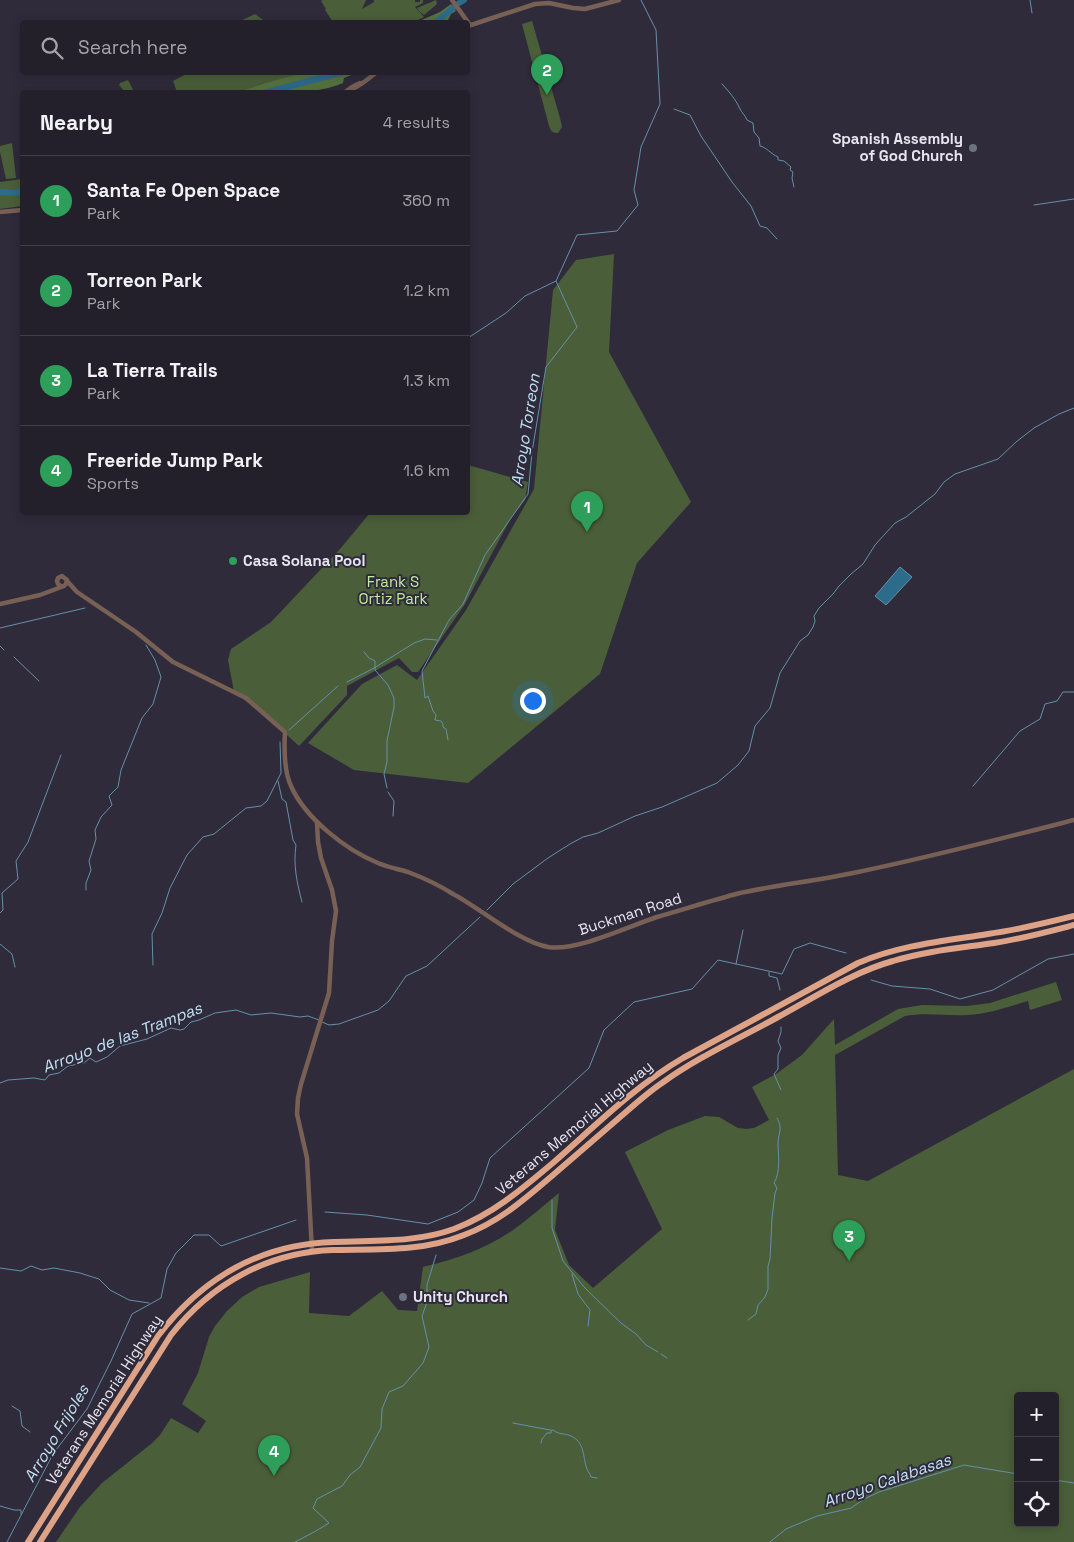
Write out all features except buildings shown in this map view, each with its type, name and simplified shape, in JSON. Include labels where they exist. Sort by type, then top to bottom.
[{"type":"highway","name":"Veterans Memorial Highway","points":[[28,1542],[165,1326],[181,1308],[208,1284],[224,1273],[250,1260],[278,1250],[312,1243],[411,1240],[435,1235],[463,1225],[485,1215],[515,1195],[662,1071],[858,963],[904,948],[1011,930],[1074,916]]},
{"type":"highway","name":"Veterans Memorial Highway","points":[[40,1542],[159,1352],[184,1318],[234,1278],[255,1267],[312,1251],[405,1249],[429,1246],[464,1236],[493,1222],[523,1201],[647,1094],[676,1073],[846,981],[884,963],[907,957],[1014,940],[1074,926]]},
{"type":"street","points":[[452,0],[467,20]]},
{"type":"street","points":[[470,26],[535,4],[546,3],[585,9],[619,0]]},
{"type":"street","points":[[353,90],[372,75]]},
{"type":"street","points":[[0,212],[20,210]]},
{"type":"street","points":[[0,604],[37,596],[52,590],[64,584],[66,578],[62,576],[58,578],[52,590]]},
{"type":"street","points":[[57,582],[64,584]]},
{"type":"street","name":"Buckman Road","points":[[64,584],[132,629],[173,662],[246,698],[285,732],[289,781],[295,793],[317,823],[329,833],[363,856],[379,864],[406,871],[428,880],[525,938],[548,947],[573,946],[741,893],[809,882],[893,865],[1074,820]]},
{"type":"street","points":[[312,1251],[306,1150],[297,1107],[306,1067],[329,993],[331,950],[336,911],[332,890],[321,858],[317,823]]},
{"type":"green space","points":[[366,0],[362,9],[374,2],[374,0],[415,0],[415,2],[420,2],[420,0],[423,0],[423,3],[415,7],[424,17],[418,20],[332,20],[321,1]]},
{"type":"green space","points":[[436,0],[437,4],[424,15],[417,8]]},
{"type":"green space","points":[[451,4],[456,11],[451,14],[448,20],[422,20],[440,12]]},
{"type":"green space","points":[[255,14],[263,20],[242,20]]},
{"type":"green space","points":[[532,21],[560,118],[562,127],[558,133],[554,133],[549,126],[522,24]]},
{"type":"green space","points":[[184,75],[298,75],[243,90],[176,90],[173,81]]},
{"type":"green space","points":[[295,75],[351,75],[344,78],[343,83],[318,90],[243,90]]},
{"type":"green space","points":[[128,80],[133,90],[123,90],[119,85]]},
{"type":"green space","points":[[12,143],[16,178],[6,179],[0,146]]},
{"type":"green space","points":[[20,179],[20,206],[0,209],[0,182]]},
{"type":"green space","points":[[614,254],[609,352],[691,502],[637,563],[600,674],[468,783],[354,770],[308,743],[362,684],[397,665],[417,680],[466,610],[534,489],[553,290],[576,260]]},
{"type":"green space","name":"Frank S Ortiz Park","points":[[470,466],[528,482],[525,500],[511,518],[465,604],[418,672],[412,672],[399,658],[347,686],[347,695],[299,746],[266,716],[234,692],[228,660],[231,649],[271,622],[340,549],[368,515],[470,515]]},
{"type":"green space","points":[[1056,982],[1062,1000],[1030,1010],[1028,1001],[998,1010],[975,1014],[920,1014],[905,1016],[835,1055],[838,1175],[868,1181],[1074,1069],[1074,1542],[56,1542],[80,1507],[102,1483],[151,1444],[160,1435],[171,1418],[198,1433],[206,1421],[182,1404],[198,1373],[209,1337],[215,1326],[242,1297],[259,1287],[310,1272],[309,1313],[349,1316],[382,1291],[398,1310],[417,1311],[423,1267],[459,1257],[492,1243],[519,1226],[559,1193],[555,1230],[569,1265],[593,1288],[662,1229],[625,1152],[668,1130],[705,1116],[719,1117],[738,1128],[746,1129],[754,1128],[769,1120],[752,1087],[776,1074],[802,1055],[834,1019],[835,1045],[898,1009],[922,1005],[967,1006],[990,1003]]},
{"type":"water","points":[[900,567],[912,577],[886,605],[875,596]]},
{"type":"waterway","points":[[459,3],[464,0]]},
{"type":"waterway","name":"Arroyo Torreon","points":[[448,740],[443,724],[441,721],[435,720],[436,715],[428,696],[425,698],[422,671],[449,620],[463,604],[485,555],[528,494],[532,452],[546,367],[577,327],[556,281],[577,235],[617,231],[638,205],[634,190],[641,147],[660,104],[656,30],[641,0]]},
{"type":"waterway","points":[[1030,0],[1032,13]]},
{"type":"waterway","points":[[438,20],[453,8]]},
{"type":"waterway","points":[[275,90],[332,75]]},
{"type":"waterway","points":[[722,84],[747,120],[753,123],[754,132],[759,138],[760,146],[791,167],[794,187]]},
{"type":"waterway","points":[[674,109],[690,115],[701,136],[732,182],[751,206],[760,226],[767,228],[777,239]]},
{"type":"waterway","points":[[0,192],[20,192]]},
{"type":"waterway","points":[[1034,205],[1074,199]]},
{"type":"waterway","points":[[470,337],[506,313],[525,296],[556,281]]},
{"type":"waterway","name":"Arroyo de las Trampas","points":[[487,910],[513,884],[570,844],[717,783],[738,765],[749,751],[755,726],[770,708],[780,673],[800,641],[808,635],[813,627],[814,616],[819,608],[863,564],[875,545],[895,523],[906,517],[935,494],[944,482],[955,474],[998,459],[1034,428],[1074,408]]},
{"type":"waterway","points":[[0,628],[85,608]]},
{"type":"waterway","points":[[347,682],[414,643],[425,639],[437,640]]},
{"type":"waterway","points":[[86,890],[86,883],[91,870],[89,861],[96,839],[95,830],[101,817],[112,805],[109,796],[118,787],[121,770],[142,718],[153,704],[161,677],[155,660],[146,645]]},
{"type":"waterway","points":[[0,646],[4,650]]},
{"type":"waterway","points":[[364,652],[375,661],[375,670],[388,685],[394,698],[384,774],[387,788]]},
{"type":"waterway","points":[[14,657],[39,681]]},
{"type":"waterway","points":[[289,730],[338,686]]},
{"type":"waterway","points":[[973,786],[1020,731],[1040,719],[1045,704],[1057,701],[1063,692],[1074,692]]},
{"type":"waterway","points":[[153,965],[152,934],[162,913],[170,888],[187,855],[203,837],[214,834],[246,808],[261,806],[267,801],[281,773],[280,742]]},
{"type":"waterway","points":[[0,913],[3,910],[2,893],[18,879],[16,861],[28,842],[61,755]]},
{"type":"waterway","points":[[278,781],[282,799],[286,802],[293,840],[296,845],[296,874],[302,902]]},
{"type":"waterway","points":[[388,792],[394,801],[393,816]]},
{"type":"waterway","name":"Arroyo de las Trampas","points":[[322,1022],[329,1025],[339,1024],[378,1010],[389,1001],[406,976],[427,966],[480,917]]},
{"type":"waterway","points":[[736,964],[743,930]]},
{"type":"waterway","points":[[325,1212],[367,1215],[428,1224],[458,1212],[474,1200],[490,1158],[589,1068],[604,1030],[634,1002],[692,989],[718,960],[782,974],[794,949],[810,943],[846,953]]},
{"type":"waterway","points":[[0,944],[12,954],[15,967]]},
{"type":"waterway","points":[[871,980],[892,986],[930,989],[960,999],[993,990],[1048,959],[1074,954]]},
{"type":"waterway","points":[[769,972],[769,976],[777,978],[780,990]]},
{"type":"waterway","name":"Arroyo de las Trampas","points":[[0,1083],[8,1080],[34,1078],[45,1080],[49,1075],[59,1073],[68,1066],[84,1063],[90,1058],[96,1062],[107,1057],[120,1046],[147,1039],[171,1028],[184,1029],[191,1022],[215,1013],[236,1010],[251,1015],[271,1013],[300,1017],[308,1016],[319,1020]]},
{"type":"waterway","points":[[781,1027],[778,1041],[781,1048],[778,1055],[778,1069],[774,1074],[781,1090]]},
{"type":"waterway","points":[[748,1320],[756,1314],[758,1305],[765,1297],[768,1289],[772,1218],[777,1188],[774,1183],[779,1157],[778,1142],[780,1128],[777,1118]]},
{"type":"waterway","points":[[552,1200],[552,1228],[563,1261],[584,1287],[621,1323],[636,1334],[646,1345],[658,1352]]},
{"type":"waterway","name":"Arroyo Frijoles","points":[[7,1542],[53,1454],[87,1409],[132,1314],[161,1298],[167,1269],[176,1253],[194,1235],[209,1235],[221,1246],[296,1220]]},
{"type":"waterway","points":[[295,1542],[329,1523],[313,1508],[317,1499],[342,1486],[350,1475],[360,1467],[381,1428],[382,1409],[389,1392],[403,1386],[423,1363],[429,1347],[422,1316],[427,1302],[427,1285],[436,1255]]},
{"type":"waterway","points":[[0,1268],[21,1271],[31,1266],[42,1270],[54,1268],[80,1273],[99,1279],[110,1290],[129,1300],[149,1303]]},
{"type":"waterway","points":[[572,1274],[578,1294],[590,1310],[588,1326]]},
{"type":"waterway","points":[[661,1354],[667,1358]]},
{"type":"waterway","points":[[12,1406],[20,1411],[22,1426],[30,1432]]},
{"type":"waterway","points":[[513,1423],[550,1430]]},
{"type":"waterway","points":[[541,1443],[547,1433],[551,1433],[551,1430],[569,1435],[581,1445],[586,1468],[591,1477],[597,1478]]},
{"type":"waterway","name":"Arroyo Calabasas","points":[[770,1542],[786,1529],[817,1516],[851,1508],[879,1492],[964,1465],[1014,1473]]},
{"type":"waterway","name":"Arroyo Calabasas","points":[[1059,1481],[1074,1483]]},
{"type":"waterway","points":[[0,1506],[21,1510],[21,1514]]},
{"type":"place","name":"Torreon Park","points":[[547,95]]},
{"type":"place","name":"Spanish Assembly of God Church","points":[[973,148]]},
{"type":"place","name":"Santa Fe Open Space","points":[[587,532]]},
{"type":"place","name":"Casa Solana Pool","points":[[233,561]]},
{"type":"place","name":"La Tierra Trails","points":[[849,1261]]},
{"type":"place","name":"Unity Church","points":[[403,1297]]},
{"type":"place","name":"Freeride Jump Park","points":[[274,1476]]}]
